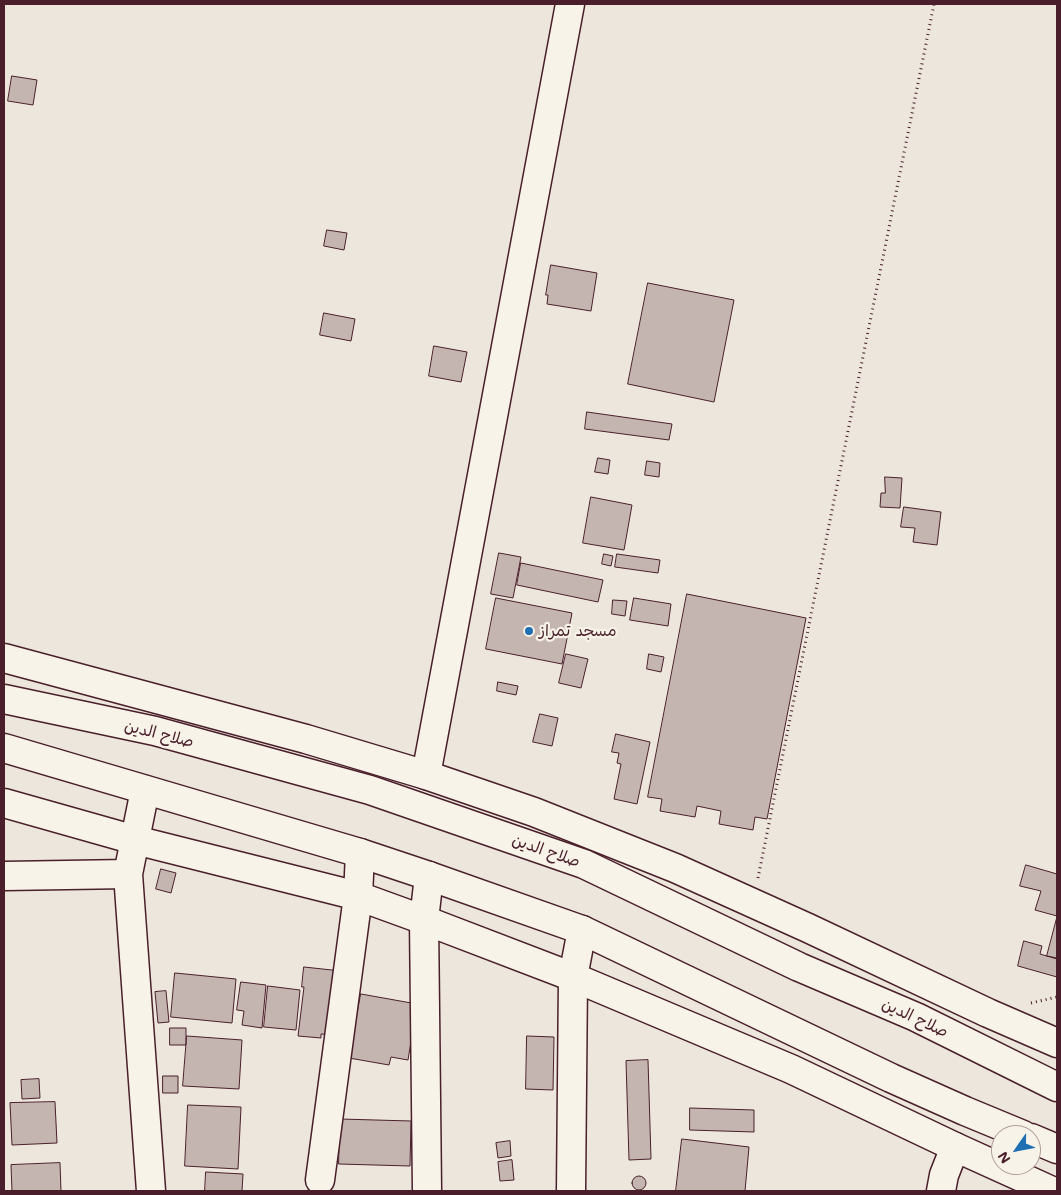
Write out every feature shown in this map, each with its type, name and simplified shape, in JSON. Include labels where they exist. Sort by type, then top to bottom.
[{"type":"main road","points":[[426,775],[570,4]]},
{"type":"main road","points":[[4,658],[306,739],[426,775],[534,812],[675,868],[1057,1044]]},
{"type":"main road","name":"صلاح الدين","points":[[4,699],[155,732],[370,790],[584,864],[799,967],[916,1017],[1057,1087]]},
{"type":"main road","points":[[4,748],[360,853],[582,930],[891,1078],[999,1125]]},
{"type":"main road","points":[[145,790],[128,874],[151,1191]]},
{"type":"main road","points":[[4,803],[135,840],[358,896],[424,920],[574,976],[791,1069],[955,1148],[1052,1191]]},
{"type":"main road","points":[[320,1180],[358,896],[360,853]]},
{"type":"main road","points":[[4,876],[128,874]]},
{"type":"main road","points":[[427,1191],[424,920],[429,876]]},
{"type":"main road","points":[[571,1191],[574,976],[582,930]]},
{"type":"main road","points":[[1041,1142],[1057,1149]]},
{"type":"main road","points":[[941,1191],[944,1175],[955,1148]]},
{"type":"path","points":[[753,904],[934,4]]},
{"type":"building","points":[[12,76],[37,80],[33,105],[8,101]]},
{"type":"building","points":[[327,230],[347,233],[344,250],[324,246]]},
{"type":"building","points":[[551,265],[597,273],[591,311],[547,304],[548,295],[546,295]]},
{"type":"building","points":[[648,283],[734,300],[714,402],[628,384]]},
{"type":"building","points":[[324,313],[355,319],[351,341],[320,335]]},
{"type":"building","points":[[434,346],[467,352],[461,382],[429,376]]},
{"type":"building","points":[[587,412],[672,424],[669,440],[585,429]]},
{"type":"building","points":[[598,458],[610,460],[608,474],[595,472]]},
{"type":"building","points":[[647,461],[660,463],[659,477],[645,475]]},
{"type":"building","points":[[885,477],[902,478],[900,508],[880,507],[881,493],[885,493]]},
{"type":"building","points":[[591,497],[632,505],[624,550],[583,543]]},
{"type":"building","points":[[904,507],[941,512],[937,545],[913,542],[915,528],[901,527]]},
{"type":"building","points":[[499,553],[521,557],[513,598],[491,594]]},
{"type":"building","points":[[604,554],[613,556],[611,566],[602,564]]},
{"type":"building","points":[[617,554],[660,560],[658,573],[615,567]]},
{"type":"building","points":[[521,563],[603,580],[598,602],[517,585]]},
{"type":"building","points":[[687,594],[806,618],[767,819],[755,817],[753,830],[719,824],[721,811],[697,806],[695,817],[660,811],[662,799],[648,797]]},
{"type":"building","name":"مسجد تمراز","points":[[496,598],[572,613],[562,664],[486,649]]},
{"type":"building","points":[[634,598],[671,604],[668,626],[630,620]]},
{"type":"building","points":[[613,600],[627,601],[625,616],[612,614]]},
{"type":"building","points":[[566,654],[588,659],[581,688],[559,683]]},
{"type":"building","points":[[649,654],[664,657],[661,672],[647,669]]},
{"type":"building","points":[[498,682],[518,686],[516,695],[497,691]]},
{"type":"building","points":[[540,714],[558,718],[552,746],[533,742]]},
{"type":"building","points":[[616,734],[650,742],[637,804],[614,799],[621,764],[617,763],[619,753],[612,752]]},
{"type":"building","points":[[1026,865],[1057,874],[1057,916],[1035,910],[1041,891],[1020,886]]},
{"type":"building","points":[[161,869],[176,873],[171,893],[156,889]]},
{"type":"building","points":[[1057,917],[1057,958],[1047,956]]},
{"type":"building","points":[[1024,941],[1042,946],[1040,954],[1057,959],[1057,977],[1018,966]]},
{"type":"building","points":[[304,967],[341,971],[334,1035],[321,1034],[321,1038],[298,1036],[304,987],[302,987]]},
{"type":"building","points":[[175,973],[236,979],[232,1023],[171,1017]]},
{"type":"building","points":[[241,982],[266,985],[262,1028],[242,1025],[244,1011],[237,1010]]},
{"type":"building","points":[[268,986],[300,990],[296,1030],[264,1027]]},
{"type":"building","points":[[166,991],[169,1022],[158,1023],[155,992]]},
{"type":"building","points":[[361,994],[417,1004],[408,1060],[391,1057],[389,1065],[349,1058]]},
{"type":"building","points":[[170,1028],[186,1028],[186,1045],[170,1045]]},
{"type":"building","points":[[187,1036],[242,1040],[239,1089],[183,1086]]},
{"type":"building","points":[[527,1036],[554,1037],[553,1090],[526,1089]]},
{"type":"building","points":[[648,1060],[651,1159],[629,1160],[626,1061]]},
{"type":"building","points":[[163,1076],[178,1076],[178,1093],[163,1093]]},
{"type":"building","points":[[39,1079],[40,1098],[22,1099],[21,1080]]},
{"type":"building","points":[[55,1102],[57,1143],[12,1145],[10,1103]]},
{"type":"building","points":[[188,1105],[241,1107],[238,1169],[185,1166]]},
{"type":"building","points":[[690,1108],[754,1110],[754,1132],[690,1130]]},
{"type":"building","points":[[340,1119],[411,1121],[410,1166],[339,1164]]},
{"type":"building","points":[[682,1139],[749,1147],[745,1191],[676,1191]]},
{"type":"building","points":[[510,1141],[511,1156],[498,1158],[496,1143]]},
{"type":"building","points":[[512,1160],[514,1180],[500,1181],[498,1162]]},
{"type":"building","points":[[60,1163],[61,1191],[12,1191],[11,1165]]},
{"type":"building","points":[[206,1172],[243,1174],[242,1191],[205,1191]]},
{"type":"building","points":[[639,1176],[644,1178],[646,1183],[644,1188],[639,1190],[634,1188],[632,1183],[634,1178]]},
{"type":"place","name":"مسجد تمراز","points":[[529,631]]}]
